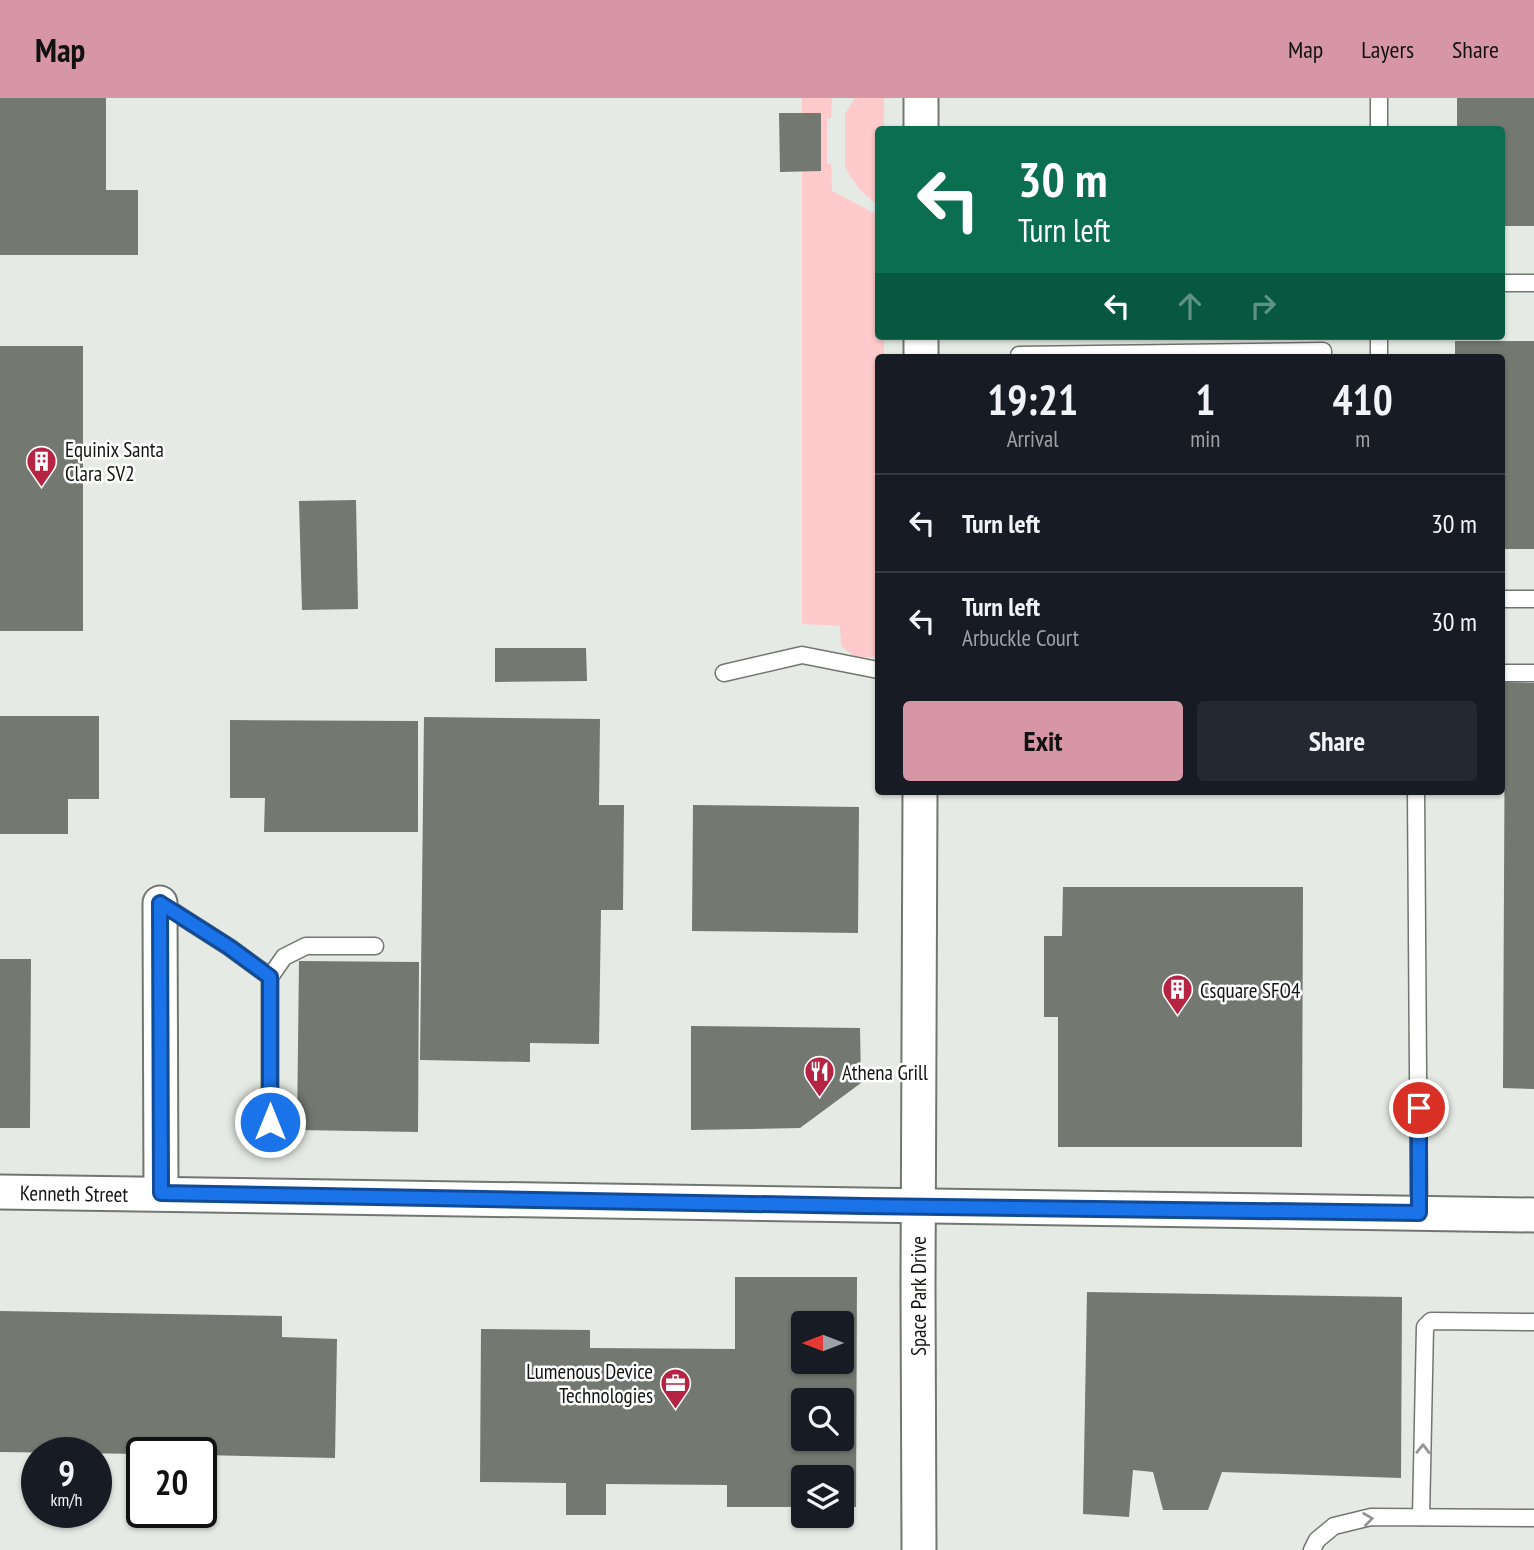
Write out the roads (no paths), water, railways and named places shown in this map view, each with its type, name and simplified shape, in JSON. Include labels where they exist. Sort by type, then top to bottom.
[{"type":"street","points":[[922,98],[922,126]]},
{"type":"street","name":"Space Park Drive","points":[[919,1550],[920,795]]},
{"type":"street","points":[[160,903],[161,1193]]},
{"type":"street","name":"Kenneth Street","points":[[0,1192],[1534,1215]]},
{"type":"lane","points":[[1379,98],[1379,126]]},
{"type":"lane","points":[[1505,283],[1534,283]]},
{"type":"lane","points":[[1095,354],[1322,351],[1322,354]]},
{"type":"lane","points":[[1505,599],[1534,599]]},
{"type":"lane","points":[[724,673],[802,654],[875,669]]},
{"type":"lane","points":[[1505,673],[1534,673]]},
{"type":"lane","points":[[1416,795],[1419,1213]]},
{"type":"lane","points":[[160,903],[270,977]]},
{"type":"lane","points":[[270,1122],[270,977],[284,957],[306,946],[375,946]]},
{"type":"lane","points":[[1421,1517],[1425,1327],[1431,1321],[1534,1322]]},
{"type":"lane","points":[[1311,1550],[1317,1540],[1334,1525],[1371,1517],[1534,1518]]},
{"type":"place","name":"Equinix Santa Clara SV2","points":[[42,488]]},
{"type":"place","name":"Csquare SFO4","points":[[1177,1017]]},
{"type":"place","name":"Athena Grill","points":[[819,1099]]},
{"type":"place","name":"Lumenous Device Technologies","points":[[676,1410]]}]
